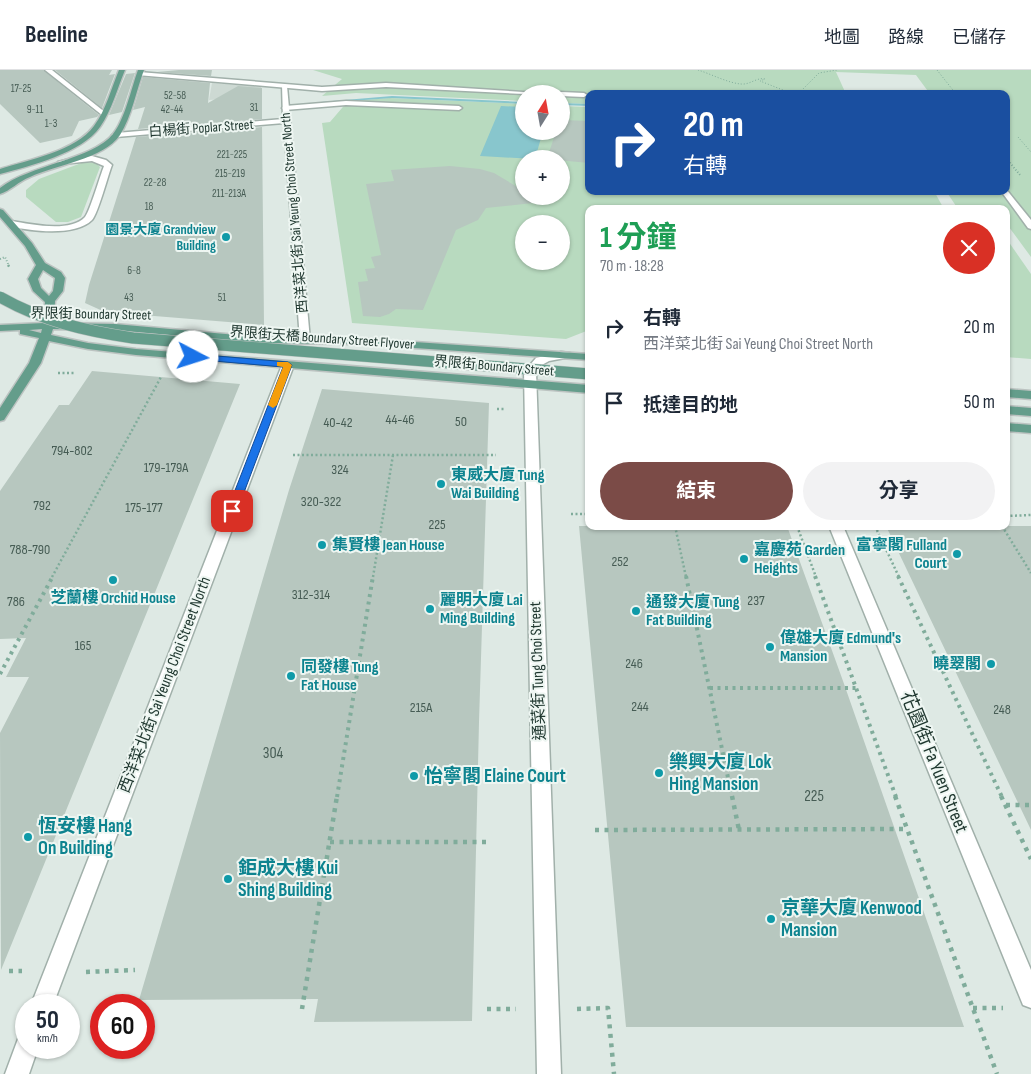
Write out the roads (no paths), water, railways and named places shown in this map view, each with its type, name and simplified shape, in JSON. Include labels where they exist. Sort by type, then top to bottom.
[{"type":"main road","points":[[0,172],[76,145],[94,132],[104,114],[122,70]]},
{"type":"main road","points":[[0,192],[20,178],[96,149],[116,135],[140,72]]},
{"type":"main road","points":[[0,212],[12,224],[41,265],[58,274],[60,278],[58,291],[50,301],[47,332],[35,363],[0,417]]},
{"type":"main road","points":[[41,265],[33,279],[39,294],[50,301]]},
{"type":"main road","name":"界限街天橋 Boundary Street Flyover","points":[[0,297],[52,322],[110,335],[585,374]]},
{"type":"main road","name":"界限街 Boundary Street","points":[[47,332],[115,327],[259,340],[356,341],[585,357]]},
{"type":"main road","name":"界限街 Boundary Street","points":[[5,328],[47,332],[136,352],[585,389]]},
{"type":"main road","points":[[1010,392],[1031,395]]},
{"type":"main road","points":[[1010,410],[1031,412]]},
{"type":"main road","points":[[1010,427],[1031,429]]},
{"type":"street","points":[[48,70],[104,114]]},
{"type":"street","points":[[140,72],[322,89],[386,85],[515,92]]},
{"type":"street","name":"西洋菜北街 Sai Yeung Choi Street North","points":[[284,86],[305,340]]},
{"type":"street","points":[[570,95],[584,96]]},
{"type":"street","points":[[286,108],[346,103],[459,108]]},
{"type":"street","name":"白楊街 Poplar Street","points":[[116,135],[286,121]]},
{"type":"street","points":[[12,224],[57,228],[79,224],[89,218],[108,165],[101,160],[90,159],[60,163]]},
{"type":"street","points":[[1008,195],[1031,226]]},
{"type":"street","name":"通菜街 Tung Choi Street","points":[[549,1074],[530,372],[532,366],[545,359],[566,355]]},
{"type":"street","name":"西洋菜北街 Sai Yeung Choi Street North","points":[[46,994],[288,365]]},
{"type":"street","name":"花園街 Fa Yuen Street","points":[[838,530],[1031,998]]},
{"type":"street","points":[[16,1074],[22,1059]]},
{"type":"water","points":[[501,106],[515,107],[515,140],[540,140],[538,150],[515,150],[515,158],[480,156]]},
{"type":"waterway","points":[[323,102],[392,97],[515,103]]},
{"type":"waterway","points":[[570,104],[585,105]]},
{"type":"place","name":"園景大廈 Grandview Building","points":[[226,237]]},
{"type":"place","name":"東威大廈 Tung Wai Building","points":[[441,484]]},
{"type":"place","name":"集賢樓 Jean House","points":[[322,545]]},
{"type":"place","name":"富寧閣 Fulland Court","points":[[957,554]]},
{"type":"place","name":"嘉慶苑 Garden Heights","points":[[744,559]]},
{"type":"place","name":"芝蘭樓 Orchid House","points":[[113,580]]},
{"type":"place","name":"麗明大廈 Lai Ming Building","points":[[430,609]]},
{"type":"place","name":"通發大廈 Tung Fat Building","points":[[636,611]]},
{"type":"place","name":"偉雄大廈 Edmund's Mansion","points":[[770,647]]},
{"type":"place","name":"曉翠閣","points":[[991,664]]},
{"type":"place","name":"同發樓 Tung Fat House","points":[[291,676]]},
{"type":"place","name":"樂興大廈 Lok Hing Mansion","points":[[659,773]]},
{"type":"place","name":"怡寧閣 Elaine Court","points":[[414,776]]},
{"type":"place","name":"恆安樓 Hang On Building","points":[[28,837]]},
{"type":"place","name":"鉅成大樓 Kui Shing Building","points":[[228,879]]},
{"type":"place","name":"京華大廈 Kenwood Mansion","points":[[771,919]]}]
